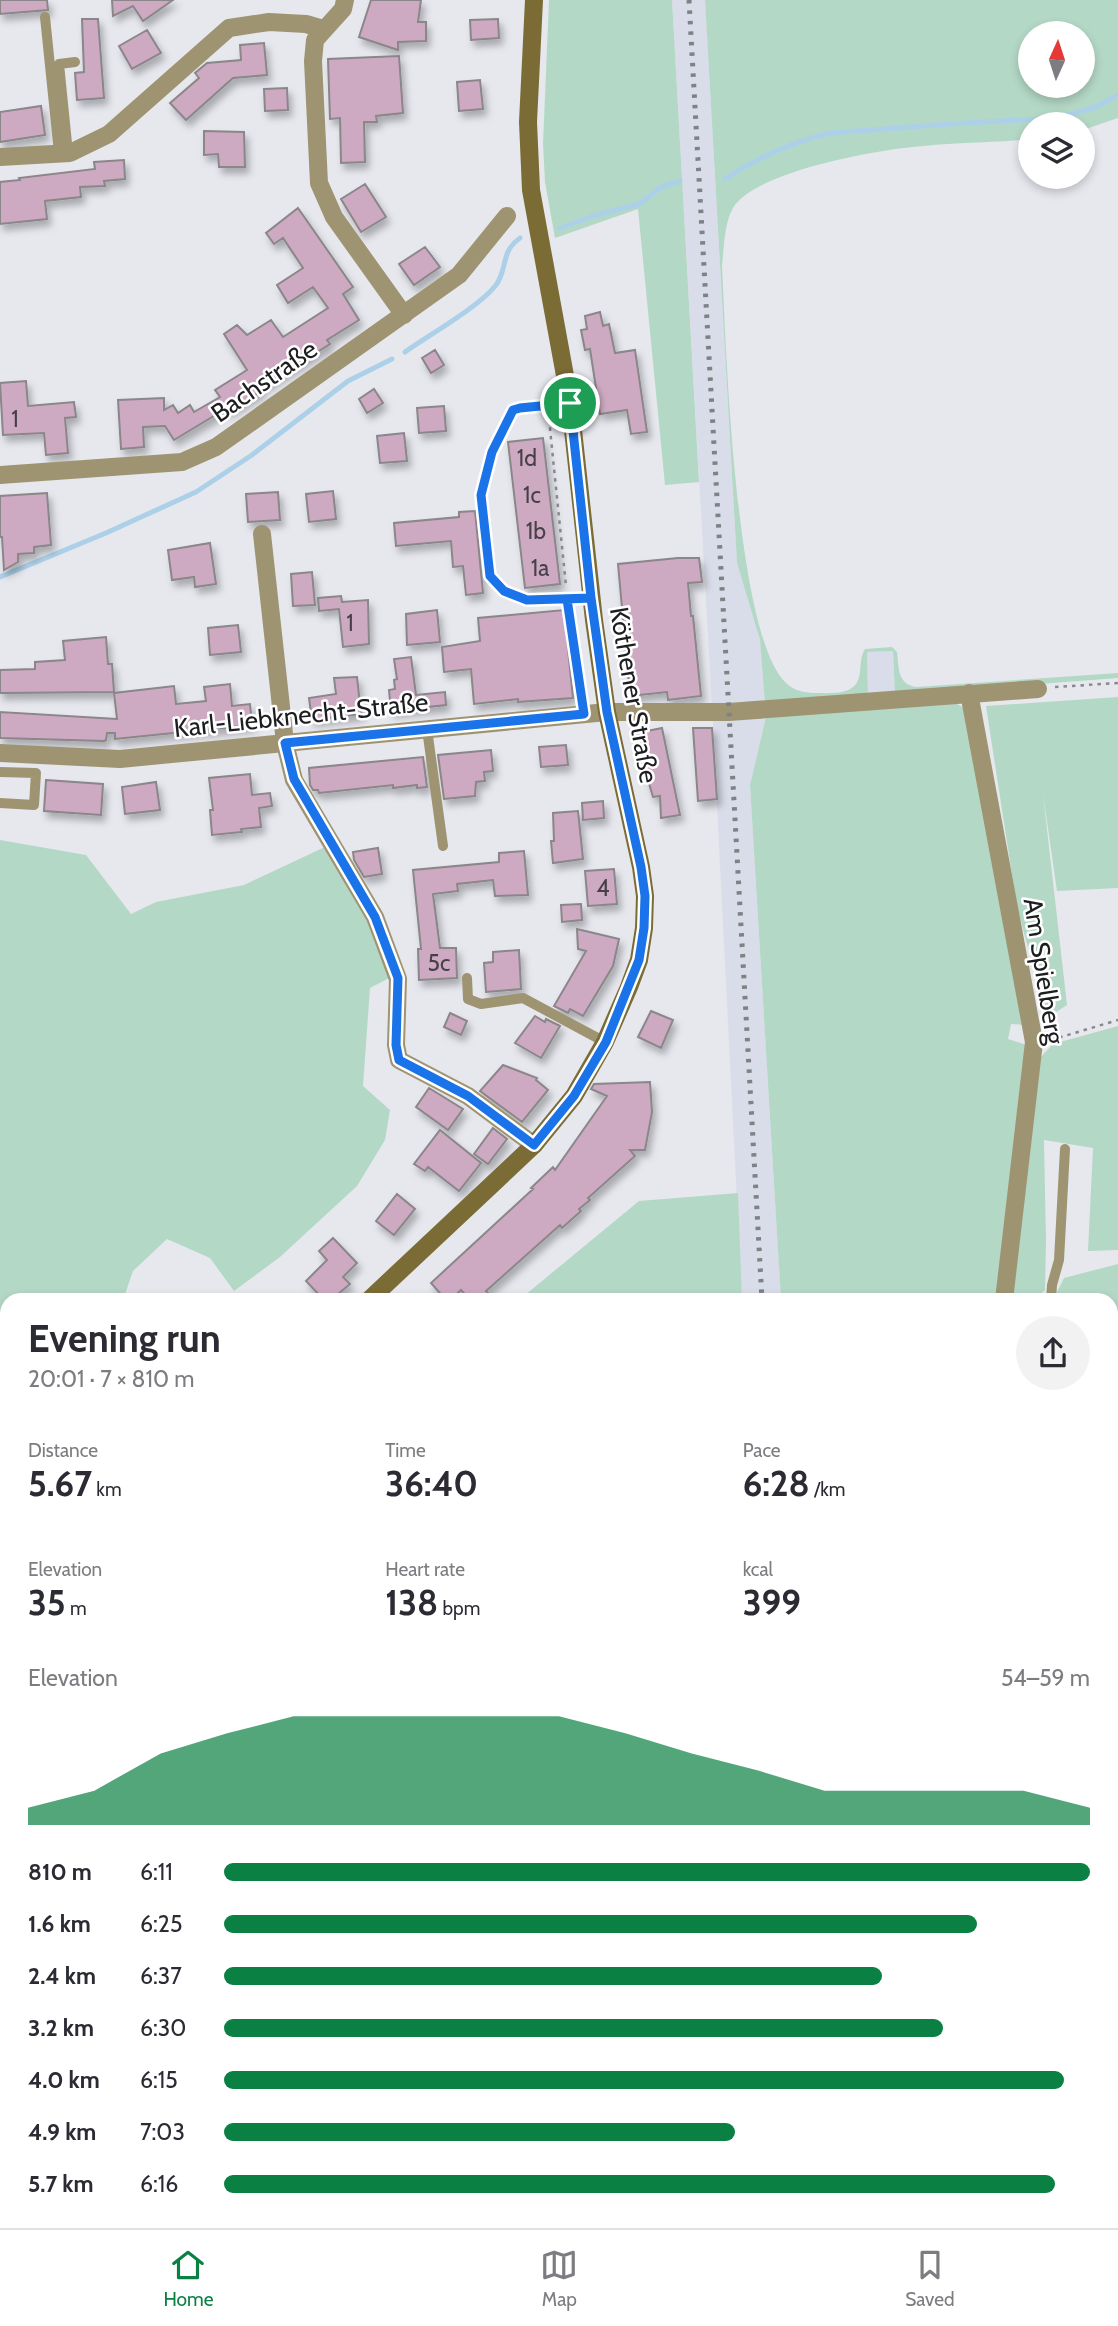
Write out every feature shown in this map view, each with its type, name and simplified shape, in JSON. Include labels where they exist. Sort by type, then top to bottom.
[{"type":"main road","name":"Köthener Straße","points":[[376,1293],[534,1145],[574,1096],[606,1042],[639,960],[645,896],[607,712],[591,598],[570,403],[531,190],[528,122],[534,0]]},
{"type":"street","points":[[345,0],[342,9],[315,40],[313,61],[319,183],[334,216],[404,315]]},
{"type":"street","points":[[0,157],[63,153],[109,134],[229,28],[269,22],[306,24],[323,29]]},
{"type":"street","name":"Bachstraße","points":[[0,475],[182,462],[216,447],[459,275],[507,216]]},
{"type":"street","points":[[262,534],[285,743],[294,779],[375,917],[398,978],[396,1045],[399,1060],[468,1096],[534,1145]]},
{"type":"street","points":[[607,712],[729,712],[1038,689]]},
{"type":"street","name":"Am Spielberg","points":[[969,693],[1034,1042],[1005,1293]]},
{"type":"street","name":"Karl-Liebknecht-Straße","points":[[0,753],[120,759],[607,712]]},
{"type":"lane","points":[[45,17],[63,153]]},
{"type":"lane","points":[[63,153],[59,64],[75,62]]},
{"type":"lane","points":[[570,403],[513,410],[492,452],[481,495],[485,535],[490,576],[504,591],[527,600],[591,598]]},
{"type":"lane","points":[[426,729],[443,846]]},
{"type":"lane","points":[[15,772],[27,755]]},
{"type":"lane","points":[[0,772],[36,773],[34,805],[0,803]]},
{"type":"lane","points":[[467,978],[468,999],[481,1004],[523,998],[606,1042]]},
{"type":"lane","points":[[1051,1293],[1059,1260],[1065,1149]]},
{"type":"path","points":[[548,405],[567,599],[584,714]]},
{"type":"path","points":[[1038,689],[1118,683]]},
{"type":"path","points":[[1034,1042],[1052,1040],[1118,1020]]},
{"type":"shaded area","points":[[672,0],[705,0],[737,563],[760,640],[766,717],[750,785],[781,1293],[742,1293]]},
{"type":"shaded area","points":[[893,651],[895,695],[868,697],[867,652]]},
{"type":"green space","points":[[549,0],[672,0],[699,482],[665,485],[638,209],[555,238],[545,182],[543,144]]},
{"type":"green space","points":[[705,0],[1118,0],[1118,118],[1095,126],[1095,112],[1018,112],[1018,140],[894,149],[789,174],[745,195],[733,208],[726,229],[722,266],[736,486],[744,551],[755,609],[769,654],[786,683],[796,690],[808,693],[843,692],[856,684],[865,649],[892,647],[897,652],[902,679],[916,687],[1118,673],[1118,678],[895,695],[893,651],[867,652],[868,697],[765,704],[760,640],[737,563]]},
{"type":"green space","points":[[1118,697],[1118,888],[1057,891],[1043,794],[1067,1005],[1047,1018],[1017,907],[986,706]]},
{"type":"green space","points":[[952,701],[964,708],[1025,1025],[1011,1024],[1008,1039],[1030,1046],[1000,1293],[781,1293],[750,785],[766,717]]},
{"type":"green space","points":[[0,840],[86,855],[131,914],[156,902],[244,885],[327,846],[367,913],[393,976],[370,988],[363,1086],[390,1110],[385,1140],[357,1186],[280,1257],[234,1291],[210,1258],[167,1239],[133,1271],[125,1293],[0,1293]]},
{"type":"green space","points":[[1118,1026],[1118,1250],[1088,1251],[1093,1148],[1044,1140],[1045,1290],[1042,1293],[1010,1293],[1037,1061],[1053,1044]]},
{"type":"green space","points":[[738,1193],[742,1293],[527,1293],[639,1201]]},
{"type":"green space","points":[[1118,1264],[1118,1293],[1056,1293],[1064,1278]]},
{"type":"building","points":[[0,0],[47,0],[48,10],[0,14]]},
{"type":"building","points":[[112,0],[173,0],[143,21],[133,6],[113,16]]},
{"type":"building","points":[[371,0],[421,0],[418,22],[426,22],[426,41],[398,42],[398,50],[359,37]]},
{"type":"building","points":[[82,19],[98,19],[104,98],[77,100],[75,73],[84,72]]},
{"type":"building","points":[[498,19],[499,38],[471,40],[470,20]]},
{"type":"building","points":[[147,30],[161,53],[132,69],[119,46]]},
{"type":"building","points":[[264,43],[267,75],[233,78],[186,120],[170,103],[199,78],[195,73],[207,63],[241,60],[240,45]]},
{"type":"building","points":[[399,56],[403,113],[376,116],[377,122],[364,122],[365,162],[341,163],[340,118],[330,119],[328,59]]},
{"type":"building","points":[[480,80],[483,109],[459,111],[457,82]]},
{"type":"building","points":[[287,88],[288,110],[265,111],[264,89]]},
{"type":"building","points":[[41,106],[45,135],[0,142],[0,112]]},
{"type":"building","points":[[204,131],[244,132],[245,167],[219,167],[218,154],[204,155]]},
{"type":"building","points":[[124,160],[125,179],[104,181],[105,186],[80,187],[81,197],[45,201],[47,219],[0,224],[0,182],[95,169],[94,162]]},
{"type":"building","points":[[365,184],[386,217],[361,232],[341,199]]},
{"type":"building","points":[[298,208],[353,287],[343,294],[359,320],[327,340],[330,344],[229,411],[227,408],[174,440],[165,426],[143,427],[144,447],[121,449],[118,400],[164,398],[164,410],[173,405],[178,413],[190,405],[194,412],[220,397],[215,390],[247,370],[224,334],[237,325],[247,335],[271,320],[283,337],[328,308],[313,287],[288,303],[277,285],[303,268],[283,238],[274,244],[266,233]]},
{"type":"building","points":[[425,247],[440,267],[414,285],[399,264]]},
{"type":"building","points":[[600,312],[603,326],[609,324],[615,353],[635,350],[647,432],[631,434],[627,410],[600,414],[590,349],[585,350],[581,330],[587,329],[585,316]]},
{"type":"building","points":[[435,350],[444,365],[431,373],[422,358]]},
{"type":"building","points":[[26,381],[28,406],[74,402],[76,417],[65,418],[68,453],[46,455],[44,433],[3,435],[0,383]]},
{"type":"building","points":[[374,389],[383,403],[367,413],[359,399]]},
{"type":"building","points":[[444,406],[446,431],[419,433],[417,408]]},
{"type":"building","points":[[404,433],[407,461],[380,463],[377,436]]},
{"type":"building","points":[[543,438],[560,584],[525,588],[508,442]]},
{"type":"building","points":[[333,491],[336,519],[309,522],[306,494]]},
{"type":"building","points":[[278,492],[280,520],[248,522],[246,494]]},
{"type":"building","points":[[47,493],[51,545],[34,547],[34,553],[18,554],[18,562],[4,570],[0,537],[0,496]]},
{"type":"building","points":[[475,511],[483,593],[466,595],[463,566],[453,567],[451,541],[396,546],[394,523],[459,517],[459,512]]},
{"type":"building","points":[[210,543],[216,584],[195,587],[194,577],[172,580],[168,550]]},
{"type":"building","points":[[699,558],[702,582],[688,583],[701,696],[668,700],[667,692],[630,696],[618,564]]},
{"type":"building","points":[[312,572],[315,605],[293,606],[291,574]]},
{"type":"building","points":[[341,596],[342,602],[368,600],[369,644],[343,647],[339,609],[319,611],[318,598]]},
{"type":"building","points":[[437,610],[440,642],[407,645],[406,614]]},
{"type":"building","points":[[564,610],[573,698],[518,702],[518,699],[474,704],[471,669],[444,672],[442,647],[480,641],[478,618]]},
{"type":"building","points":[[238,625],[241,652],[210,655],[208,628]]},
{"type":"building","points":[[106,637],[114,692],[0,693],[0,670],[35,669],[35,662],[65,660],[63,641]]},
{"type":"building","points":[[411,657],[416,695],[445,692],[446,705],[391,711],[389,690],[395,689],[394,680],[397,679],[394,659]]},
{"type":"building","points":[[357,677],[361,714],[312,720],[309,698],[336,694],[334,678]]},
{"type":"building","points":[[230,684],[232,706],[250,704],[252,725],[115,739],[115,733],[107,733],[104,741],[0,738],[0,712],[117,719],[114,693],[174,686],[176,704],[206,701],[204,687]]},
{"type":"building","points":[[662,728],[680,815],[661,818],[660,796],[653,797],[637,733]]},
{"type":"building","points":[[693,728],[712,728],[717,799],[698,801]]},
{"type":"building","points":[[566,745],[568,765],[541,767],[539,747]]},
{"type":"building","points":[[491,750],[493,771],[484,772],[485,781],[476,782],[475,796],[444,799],[438,755]]},
{"type":"building","points":[[423,757],[427,787],[417,788],[417,785],[393,788],[393,785],[319,793],[310,785],[309,768]]},
{"type":"building","points":[[250,774],[252,795],[270,793],[272,806],[259,808],[261,827],[212,835],[210,810],[213,810],[209,778]]},
{"type":"building","points":[[46,780],[103,784],[101,815],[44,811]]},
{"type":"building","points":[[156,782],[160,810],[125,814],[122,787]]},
{"type":"building","points":[[603,801],[604,818],[583,820],[582,803]]},
{"type":"building","points":[[578,811],[583,859],[553,863],[553,813]]},
{"type":"building","points":[[378,848],[382,874],[364,877],[354,860],[353,852]]},
{"type":"building","points":[[524,851],[528,895],[495,896],[493,880],[457,884],[458,891],[433,894],[440,948],[456,948],[457,978],[419,980],[418,949],[421,949],[413,870],[499,862],[499,853]]},
{"type":"building","points":[[614,869],[617,904],[588,906],[585,871]]},
{"type":"building","points":[[581,904],[582,920],[562,922],[561,905]]},
{"type":"building","points":[[577,929],[619,939],[613,966],[583,1016],[570,1009],[568,1013],[554,1006],[586,951],[578,949]]},
{"type":"building","points":[[519,950],[521,989],[486,992],[484,963],[493,962],[493,952]]},
{"type":"building","points":[[651,1011],[673,1020],[661,1048],[638,1037]]},
{"type":"building","points":[[450,1013],[467,1021],[461,1035],[444,1027]]},
{"type":"building","points":[[535,1016],[560,1026],[541,1058],[515,1043]]},
{"type":"building","points":[[503,1065],[537,1078],[548,1090],[522,1122],[480,1091]]},
{"type":"building","points":[[650,1082],[652,1112],[645,1150],[630,1150],[635,1156],[588,1198],[590,1200],[579,1209],[581,1211],[562,1228],[560,1225],[486,1291],[488,1293],[464,1293],[461,1290],[458,1293],[440,1293],[431,1283],[533,1189],[531,1188],[553,1167],[555,1170],[607,1096],[591,1089],[594,1084]]},
{"type":"building","points":[[429,1088],[463,1109],[448,1130],[416,1107]]},
{"type":"building","points":[[493,1128],[507,1139],[488,1164],[474,1154]]},
{"type":"building","points":[[440,1130],[481,1163],[459,1191],[428,1167],[425,1171],[414,1164]]},
{"type":"building","points":[[397,1194],[415,1209],[394,1235],[376,1221]]},
{"type":"building","points":[[333,1238],[357,1263],[343,1277],[350,1284],[339,1293],[317,1293],[306,1281],[327,1260],[319,1251]]},
{"type":"waterway","points":[[725,179],[776,151],[831,133],[1057,118],[1096,107],[1118,95]]},
{"type":"waterway","points":[[560,228],[639,204],[663,186],[680,181]]},
{"type":"waterway","points":[[405,352],[488,293],[500,279],[509,249],[520,238]]},
{"type":"waterway","points":[[0,577],[196,492],[252,455],[348,381],[392,359]]},
{"type":"railway","points":[[689,0],[762,1293]]},
{"type":"route","points":[[570,403],[513,410],[492,452],[481,495],[490,576],[504,591],[527,600],[591,598],[607,712],[641,867],[645,896],[644,928],[639,960],[606,1042],[574,1096],[534,1145],[468,1096],[399,1060],[396,1045],[398,978],[375,917],[294,779],[285,743],[584,714],[567,599],[591,598],[570,403]]}]
